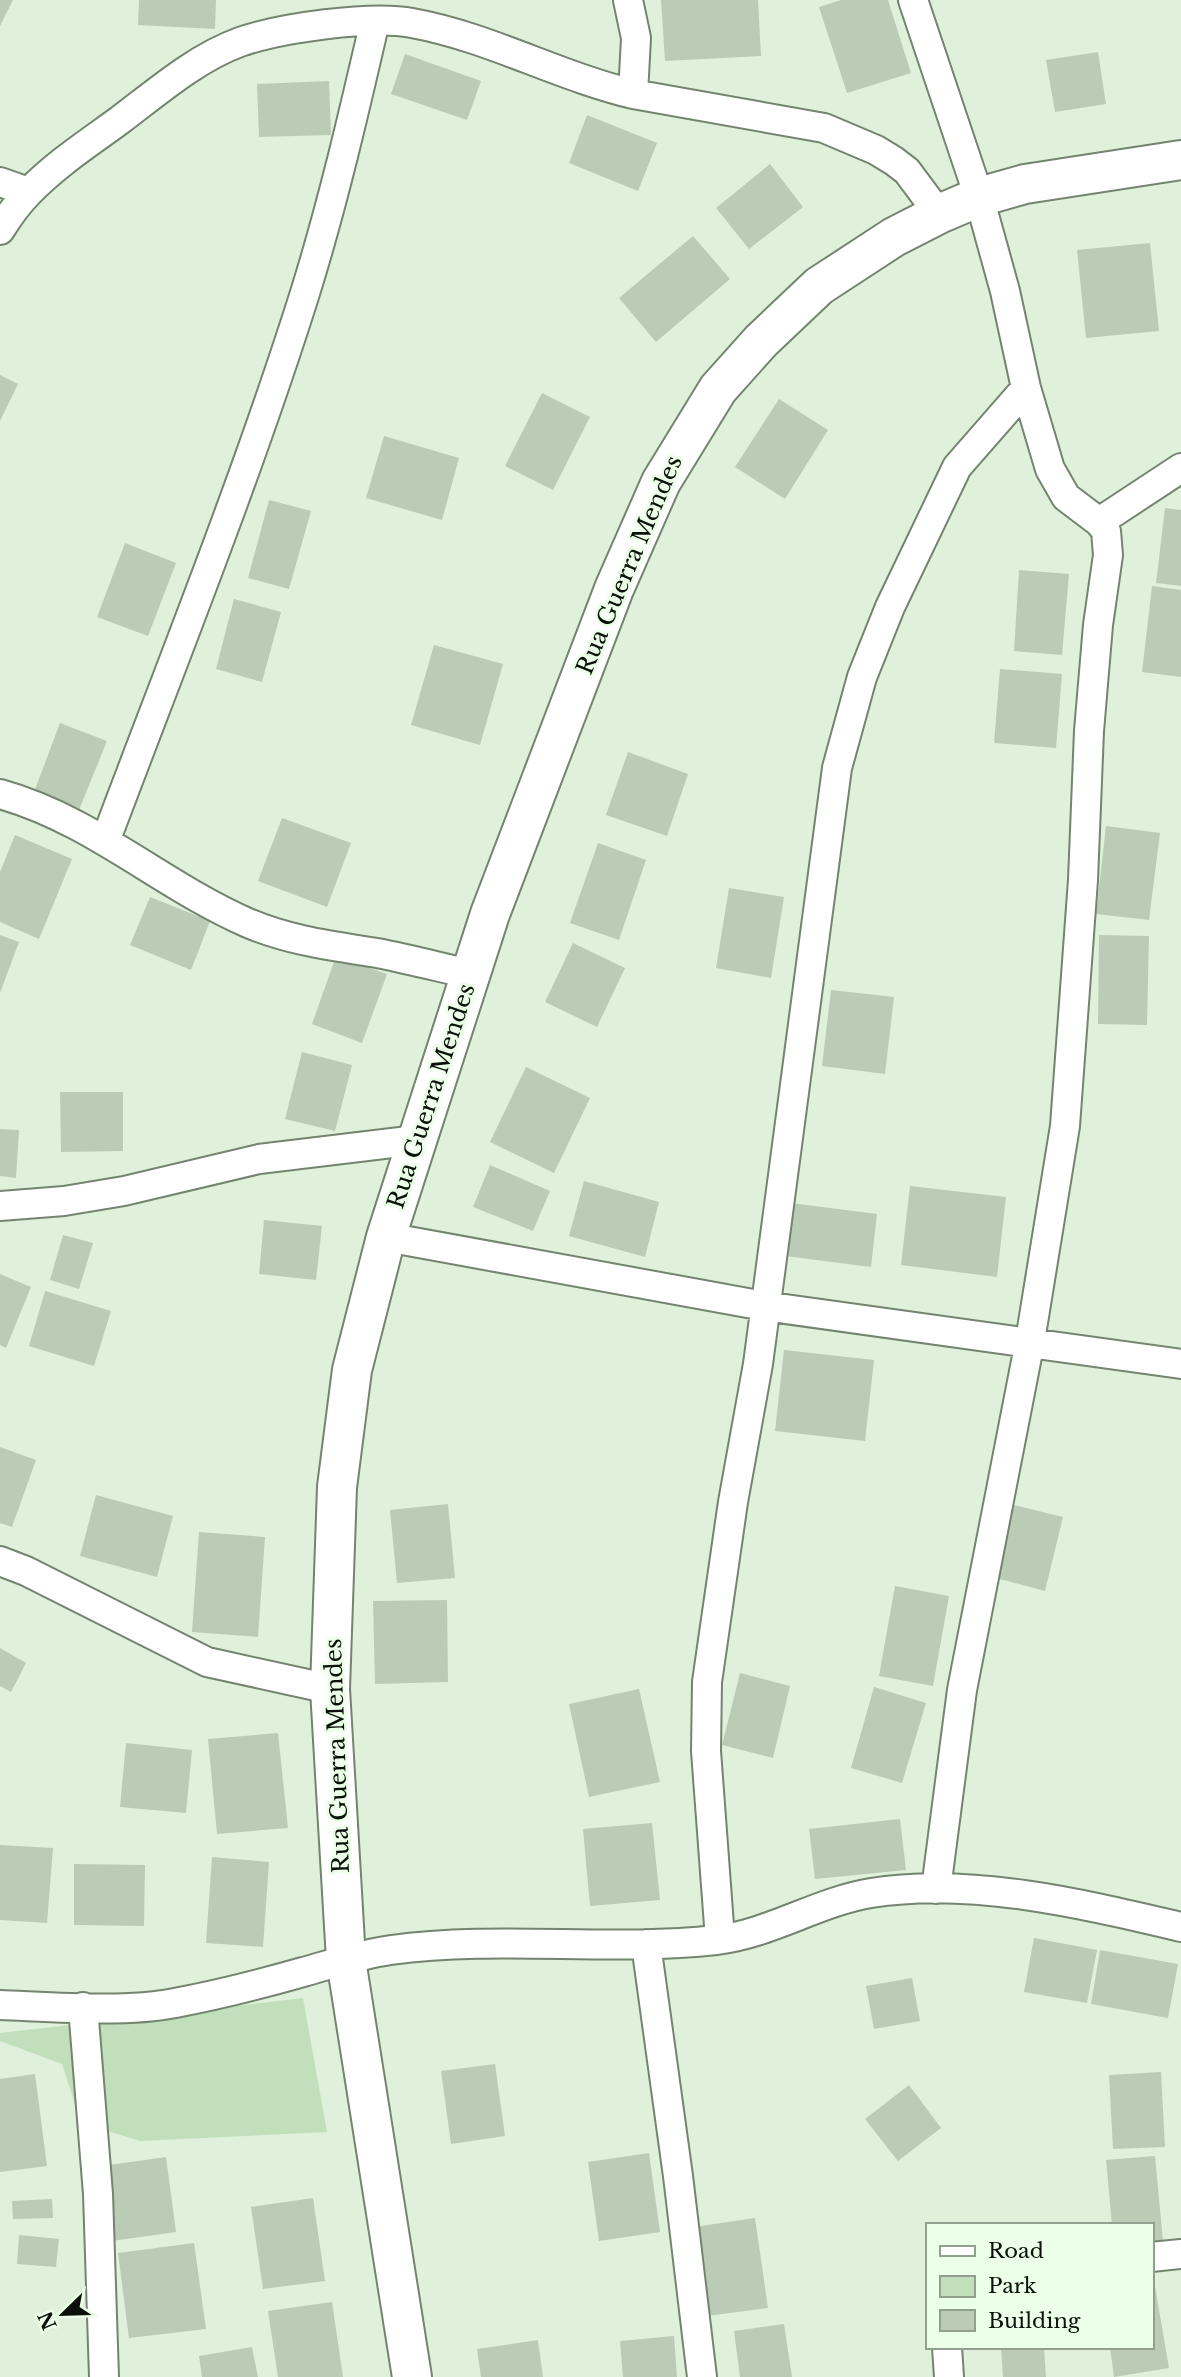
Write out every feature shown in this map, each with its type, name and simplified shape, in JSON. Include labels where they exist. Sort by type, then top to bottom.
[{"type":"street","points":[[628,0],[636,38],[633,94]]},
{"type":"street","points":[[914,0],[979,197],[1005,290],[1026,388],[1057,486],[1066,497],[1100,522],[1106,531],[1108,555],[1098,625],[1089,731],[1083,880],[1065,1126],[1030,1341],[962,1690],[936,1889]]},
{"type":"street","points":[[106,839],[236,492],[305,293],[347,143],[375,21]]},
{"type":"street","points":[[0,230],[28,192],[205,60],[238,43],[274,32],[375,21],[410,22],[471,38],[601,87],[824,128],[876,150],[894,161],[907,171],[939,214]]},
{"type":"street","name":"Rua Guerra Mendes","points":[[412,2377],[346,1960],[330,1689],[337,1487],[352,1370],[386,1237],[490,914],[614,589],[661,482],[684,440],[718,389],[761,341],[819,286],[894,237],[939,214],[979,197],[1036,182],[1181,160]]},
{"type":"street","points":[[0,182],[28,192]]},
{"type":"street","points":[[720,1939],[706,1751],[707,1682],[731,1515],[758,1364],[837,768],[862,677],[890,607],[957,467],[1026,388]]},
{"type":"street","points":[[1100,522],[1181,468]]},
{"type":"street","points":[[0,794],[60,814],[106,839],[154,873],[249,923],[309,943],[470,974]]},
{"type":"street","points":[[0,1206],[64,1201],[124,1191],[259,1159],[417,1140]]},
{"type":"street","points":[[386,1237],[764,1306],[1181,1363]]},
{"type":"street","points":[[0,1561],[26,1571],[207,1662],[330,1689]]},
{"type":"street","points":[[0,2005],[83,2007],[171,2004],[254,1986],[390,1950],[468,1945],[646,1944],[720,1939],[754,1933],[805,1912],[870,1893],[936,1889],[1081,1903],[1181,1927]]},
{"type":"street","points":[[646,1944],[680,2190],[702,2377]]},
{"type":"street","points":[[83,2007],[98,2194],[104,2377]]},
{"type":"street","points":[[1153,2257],[1181,2254]]},
{"type":"street","points":[[947,2349],[949,2377]]},
{"type":"green space","points":[[303,1998],[327,2132],[140,2141],[81,2123],[62,2064],[0,2041],[0,2033]]},
{"type":"building","points":[[0,0],[13,0],[0,26]]},
{"type":"building","points":[[139,0],[216,0],[215,29],[138,25]]},
{"type":"building","points":[[661,0],[758,0],[761,56],[665,61]]},
{"type":"building","points":[[841,0],[888,0],[911,73],[847,93],[819,7]]},
{"type":"building","points":[[1098,52],[1106,104],[1055,112],[1046,60]]},
{"type":"building","points":[[405,54],[481,81],[467,120],[391,94]]},
{"type":"building","points":[[329,81],[331,135],[259,137],[257,84]]},
{"type":"building","points":[[587,115],[657,143],[638,191],[569,163]]},
{"type":"building","points":[[770,164],[803,207],[749,249],[716,208]]},
{"type":"building","points":[[693,236],[730,279],[656,342],[619,298]]},
{"type":"building","points":[[1150,243],[1159,331],[1086,338],[1077,250]]},
{"type":"building","points":[[0,375],[18,384],[0,421]]},
{"type":"building","points":[[542,393],[590,417],[553,490],[505,466]]},
{"type":"building","points":[[779,399],[828,430],[785,499],[735,467]]},
{"type":"building","points":[[384,436],[459,458],[442,520],[366,498]]},
{"type":"building","points":[[269,500],[311,511],[289,589],[248,578]]},
{"type":"building","points":[[1165,508],[1181,510],[1181,586],[1156,583]]},
{"type":"building","points":[[125,543],[176,563],[148,636],[97,617]]},
{"type":"building","points":[[1019,570],[1069,574],[1062,655],[1014,651]]},
{"type":"building","points":[[1152,586],[1181,590],[1181,677],[1142,672]]},
{"type":"building","points":[[234,599],[281,612],[262,682],[216,669]]},
{"type":"building","points":[[434,645],[503,664],[480,745],[411,725]]},
{"type":"building","points":[[1000,669],[1062,674],[1056,748],[994,743]]},
{"type":"building","points":[[60,723],[107,741],[79,810],[34,792]]},
{"type":"building","points":[[628,752],[688,774],[667,836],[606,815]]},
{"type":"building","points":[[282,818],[351,843],[327,907],[258,881]]},
{"type":"building","points":[[1106,826],[1160,833],[1149,920],[1096,914]]},
{"type":"building","points":[[15,835],[72,859],[39,939],[0,922],[0,872]]},
{"type":"building","points":[[598,843],[646,860],[619,940],[570,923]]},
{"type":"building","points":[[729,888],[784,897],[771,978],[716,968]]},
{"type":"building","points":[[150,897],[210,921],[191,970],[130,945]]},
{"type":"building","points":[[0,935],[19,942],[0,993]]},
{"type":"building","points":[[1099,935],[1149,936],[1147,1025],[1098,1024]]},
{"type":"building","points":[[573,943],[625,968],[597,1027],[545,1002]]},
{"type":"building","points":[[336,956],[387,974],[362,1043],[312,1024]]},
{"type":"building","points":[[831,990],[894,997],[885,1074],[822,1066]]},
{"type":"building","points":[[302,1052],[352,1065],[335,1131],[285,1119]]},
{"type":"building","points":[[526,1067],[590,1098],[554,1173],[490,1142]]},
{"type":"building","points":[[60,1092],[123,1092],[123,1151],[61,1152]]},
{"type":"building","points":[[0,1129],[19,1130],[16,1178],[0,1176]]},
{"type":"building","points":[[490,1165],[550,1191],[533,1231],[473,1207]]},
{"type":"building","points":[[584,1181],[659,1202],[645,1257],[569,1236]]},
{"type":"building","points":[[910,1186],[1006,1197],[997,1277],[901,1265]]},
{"type":"building","points":[[791,1203],[877,1214],[871,1267],[785,1256]]},
{"type":"building","points":[[264,1220],[322,1226],[316,1280],[259,1274]]},
{"type":"building","points":[[63,1235],[93,1243],[79,1289],[50,1280]]},
{"type":"building","points":[[0,1274],[31,1287],[6,1348],[0,1345]]},
{"type":"building","points":[[45,1291],[111,1311],[94,1366],[29,1346]]},
{"type":"building","points":[[784,1350],[874,1360],[865,1441],[775,1431]]},
{"type":"building","points":[[0,1447],[36,1460],[12,1527],[0,1523]]},
{"type":"building","points":[[96,1495],[173,1516],[157,1577],[80,1556]]},
{"type":"building","points":[[448,1504],[455,1578],[397,1583],[390,1510]]},
{"type":"building","points":[[1014,1505],[1063,1517],[1045,1591],[996,1578]]},
{"type":"building","points":[[199,1532],[265,1537],[258,1637],[192,1632]]},
{"type":"building","points":[[895,1586],[949,1596],[933,1686],[879,1676]]},
{"type":"building","points":[[447,1600],[448,1682],[375,1684],[373,1601]]},
{"type":"building","points":[[0,1648],[26,1663],[11,1692],[0,1686]]},
{"type":"building","points":[[740,1673],[790,1686],[773,1758],[722,1745]]},
{"type":"building","points":[[874,1687],[926,1703],[902,1783],[851,1768]]},
{"type":"building","points":[[639,1689],[660,1782],[589,1797],[569,1704]]},
{"type":"building","points":[[278,1733],[288,1828],[217,1834],[208,1739]]},
{"type":"building","points":[[126,1743],[192,1750],[186,1813],[120,1807]]},
{"type":"building","points":[[900,1819],[906,1870],[815,1879],[809,1829]]},
{"type":"building","points":[[652,1823],[660,1900],[590,1906],[583,1829]]},
{"type":"building","points":[[0,1845],[53,1848],[47,1923],[0,1920]]},
{"type":"building","points":[[212,1857],[269,1862],[263,1947],[206,1943]]},
{"type":"building","points":[[74,1864],[145,1865],[144,1926],[74,1925]]},
{"type":"building","points":[[1034,1938],[1097,1950],[1087,2003],[1024,1992]]},
{"type":"building","points":[[1100,1950],[1178,1964],[1168,2018],[1091,2004]]},
{"type":"building","points":[[912,1978],[920,2021],[874,2029],[866,1986]]},
{"type":"building","points":[[495,2064],[505,2136],[451,2144],[441,2071]]},
{"type":"building","points":[[1161,2072],[1165,2147],[1113,2149],[1109,2075]]},
{"type":"building","points":[[35,2074],[47,2166],[0,2172],[0,2079]]},
{"type":"building","points":[[909,2085],[941,2128],[898,2161],[865,2119]]},
{"type":"building","points":[[649,2153],[660,2232],[599,2241],[588,2162]]},
{"type":"building","points":[[1155,2156],[1163,2241],[1153,2242],[1153,2223],[1112,2223],[1106,2160]]},
{"type":"building","points":[[166,2157],[176,2232],[112,2241],[102,2166]]},
{"type":"building","points":[[313,2198],[325,2281],[263,2289],[251,2207]]},
{"type":"building","points":[[52,2199],[53,2218],[13,2219],[12,2201]]},
{"type":"building","points":[[755,2218],[768,2308],[707,2316],[694,2227]]},
{"type":"building","points":[[19,2235],[59,2239],[56,2267],[17,2264]]},
{"type":"building","points":[[194,2243],[206,2329],[129,2338],[118,2253]]},
{"type":"building","points":[[1155,2286],[1169,2368],[1114,2377],[1110,2349],[1153,2349]]},
{"type":"building","points":[[332,2302],[343,2377],[278,2377],[268,2311]]},
{"type":"building","points":[[784,2324],[792,2377],[740,2377],[734,2331]]},
{"type":"building","points":[[674,2336],[677,2377],[623,2377],[620,2341]]},
{"type":"building","points":[[538,2340],[543,2377],[481,2377],[477,2349]]},
{"type":"building","points":[[252,2347],[258,2377],[202,2377],[199,2356]]},
{"type":"building","points":[[1001,2349],[1044,2349],[1046,2377],[1003,2377]]}]
